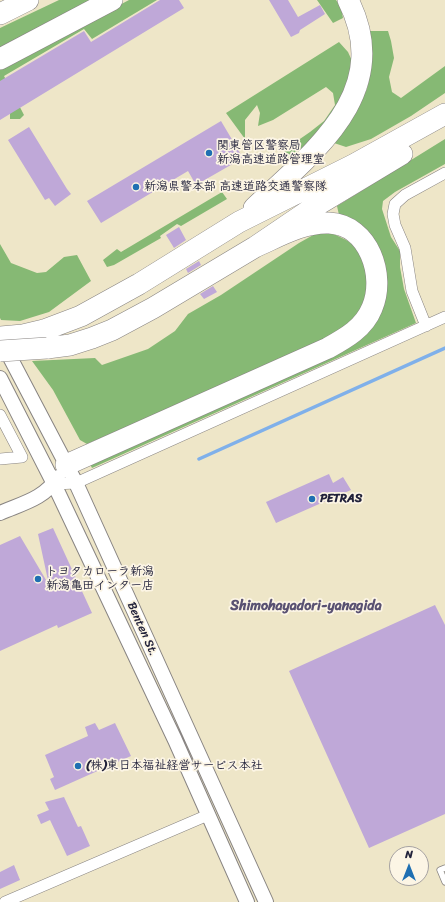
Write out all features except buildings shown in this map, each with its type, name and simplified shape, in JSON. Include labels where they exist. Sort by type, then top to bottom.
[{"type":"highway","points":[[0,14],[28,0]]},
{"type":"highway","points":[[0,59],[112,0]]},
{"type":"highway","points":[[239,222],[324,140],[349,105],[359,75],[361,42],[358,25],[348,0]]},
{"type":"highway","points":[[408,135],[445,106]]},
{"type":"highway","points":[[0,350],[45,339],[81,316],[139,284],[239,222],[353,165],[445,114]]},
{"type":"highway","points":[[0,338],[24,335],[70,345],[112,330],[153,308],[254,247],[314,207],[445,129]]},
{"type":"highway","points":[[66,465],[328,348],[357,330],[365,321],[376,298],[377,286],[375,264],[371,253],[365,245],[349,230],[331,223],[310,225],[254,247]]},
{"type":"highway","points":[[0,330],[20,331],[45,339]]},
{"type":"street","points":[[426,326],[412,291],[409,265],[405,248],[395,225],[393,214],[395,204],[405,196],[445,173]]},
{"type":"street","points":[[54,484],[76,483],[445,318]]},
{"type":"street","name":"Benten St.","points":[[0,338],[76,483],[266,902]]},
{"type":"street","name":"Benten St.","points":[[0,378],[54,484],[175,740],[247,902]]},
{"type":"street","points":[[0,415],[22,457],[0,459]]},
{"type":"street","points":[[0,513],[42,495],[54,484],[66,465]]},
{"type":"street","points":[[5,902],[208,815]]},
{"type":"lane","points":[[445,868],[440,870],[445,882]]},
{"type":"green space","points":[[59,0],[99,0],[0,51],[0,28]]},
{"type":"green space","points":[[129,0],[157,0],[92,39],[84,29],[4,76],[24,115],[20,119],[10,119],[10,112],[0,96],[0,69]]},
{"type":"green space","points":[[317,0],[336,0],[341,7],[343,18],[333,23]]},
{"type":"green space","points":[[369,31],[388,31],[394,58],[389,77],[392,92],[401,98],[445,66],[445,93],[411,116],[371,139],[346,147],[334,143],[351,119],[367,89],[370,58]]},
{"type":"green space","points":[[339,42],[348,52],[353,63],[341,101],[306,148],[286,163],[284,150],[324,121],[335,105],[333,93],[326,87],[273,120],[258,126],[260,113],[257,105],[245,120],[245,139],[226,113]]},
{"type":"green space","points":[[445,139],[445,164],[395,192],[383,201],[382,209],[391,237],[400,251],[400,267],[404,289],[416,323],[92,468],[89,462],[349,345],[383,295],[387,277],[382,257],[339,215],[337,206]]},
{"type":"green space","points":[[222,192],[227,199],[181,226],[177,224],[160,236],[161,238],[114,265],[107,267],[103,260],[117,249],[121,252]]},
{"type":"green space","points":[[332,233],[348,241],[355,247],[364,263],[366,272],[367,291],[365,300],[362,308],[349,323],[323,342],[87,444],[80,440],[53,390],[32,361],[95,358],[102,365],[148,349],[175,331],[188,314],[221,295],[299,243],[315,234]]},
{"type":"green space","points":[[0,244],[11,263],[37,273],[46,272],[64,257],[77,255],[91,281],[49,312],[20,321],[1,320]]},
{"type":"waterway","points":[[199,459],[445,348]]},
{"type":"place","name":"関東管区警察局 新潟高速道路管理室","points":[[209,153]]},
{"type":"place","name":"新潟県警本部 高速道路交通警察隊","points":[[136,187]]},
{"type":"place","name":"PETRAS","points":[[312,499]]},
{"type":"place","name":"トヨタカローラ新潟 新潟亀田インター店","points":[[38,579]]},
{"type":"place","name":"(株)東日本福祉経営サービス本社","points":[[78,766]]},
{"type":"district","name":"Shimohayadori-yanagida","points":[[306,606]]}]
